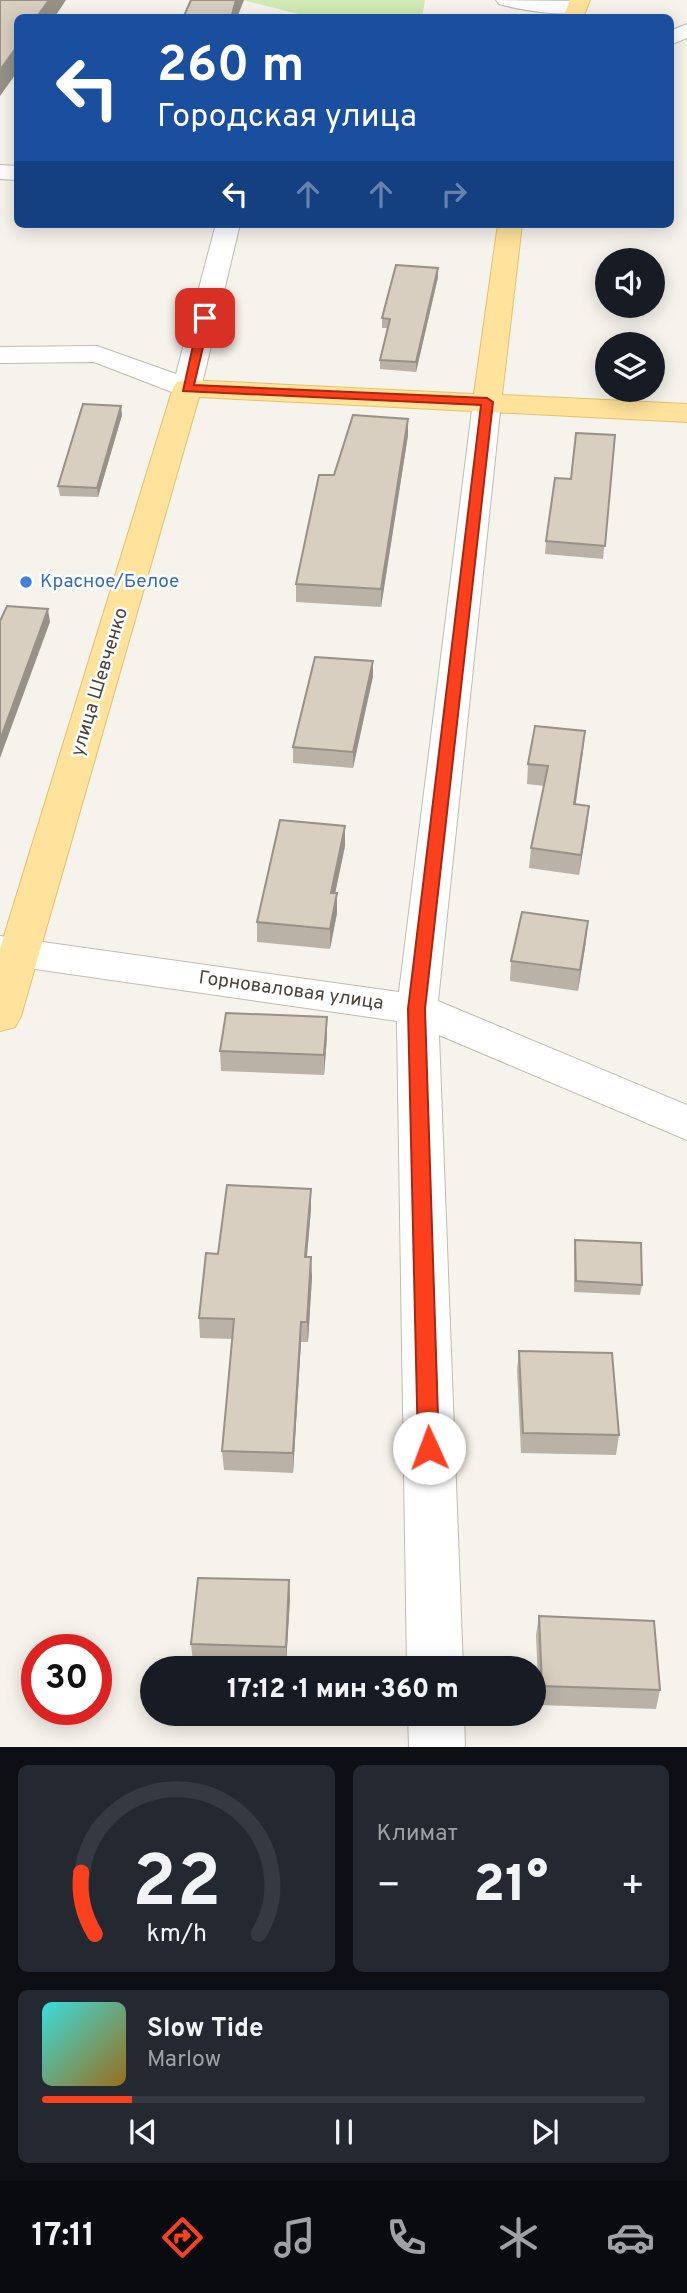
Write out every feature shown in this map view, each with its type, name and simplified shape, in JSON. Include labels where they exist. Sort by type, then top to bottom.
[{"type":"main road","points":[[487,402],[509,228]]},
{"type":"main road","points":[[187,388],[687,412]]},
{"type":"main road","name":"улица Шевченко","points":[[0,1016],[10,951],[187,388]]},
{"type":"street","points":[[506,0],[577,8]]},
{"type":"street","name":"улица Шевченко","points":[[187,388],[227,228]]},
{"type":"street","points":[[0,355],[97,354],[187,388]]},
{"type":"street","points":[[435,1656],[417,1009],[487,402]]},
{"type":"street","name":"Горноваловая улица","points":[[10,951],[417,1009],[687,1124]]},
{"type":"street","points":[[436,1726],[437,1747]]},
{"type":"green space","points":[[243,0],[425,0],[423,14],[298,14]]},
{"type":"building","points":[[0,0],[49,0],[39,14],[14,14],[14,51],[0,70]]},
{"type":"building","points":[[191,0],[236,0],[232,14],[185,14]]},
{"type":"building","points":[[396,265],[438,268],[416,362],[380,360],[390,319],[382,318]]},
{"type":"building","points":[[83,404],[121,406],[97,488],[58,486]]},
{"type":"building","points":[[353,415],[408,419],[381,589],[296,584],[319,475],[334,475]]},
{"type":"building","points":[[576,433],[615,435],[605,546],[546,541],[555,478],[571,479]]},
{"type":"building","points":[[7,606],[48,609],[0,740],[0,621]]},
{"type":"building","points":[[315,657],[373,661],[353,752],[293,747]]},
{"type":"building","points":[[535,726],[585,731],[574,804],[589,806],[581,855],[531,848],[548,766],[528,764]]},
{"type":"building","points":[[280,820],[345,826],[331,893],[337,893],[330,929],[257,922]]},
{"type":"building","points":[[522,912],[588,921],[580,970],[511,961]]},
{"type":"building","points":[[226,1013],[327,1017],[324,1055],[220,1051]]},
{"type":"building","points":[[227,1185],[311,1189],[305,1257],[311,1257],[307,1322],[301,1322],[293,1453],[222,1451],[234,1319],[199,1318],[206,1253],[218,1254]]},
{"type":"building","points":[[575,1240],[641,1243],[642,1285],[576,1281]]},
{"type":"building","points":[[519,1351],[612,1353],[619,1435],[523,1433]]},
{"type":"building","points":[[198,1578],[289,1580],[286,1647],[191,1644]]},
{"type":"building","points":[[539,1616],[654,1621],[660,1690],[546,1686],[546,1656],[541,1656]]},
{"type":"place","name":"Красное/Белое","points":[[26,582]]},
{"type":"route","points":[[205,318],[187,388],[487,402],[417,1009],[429,1448]]}]
